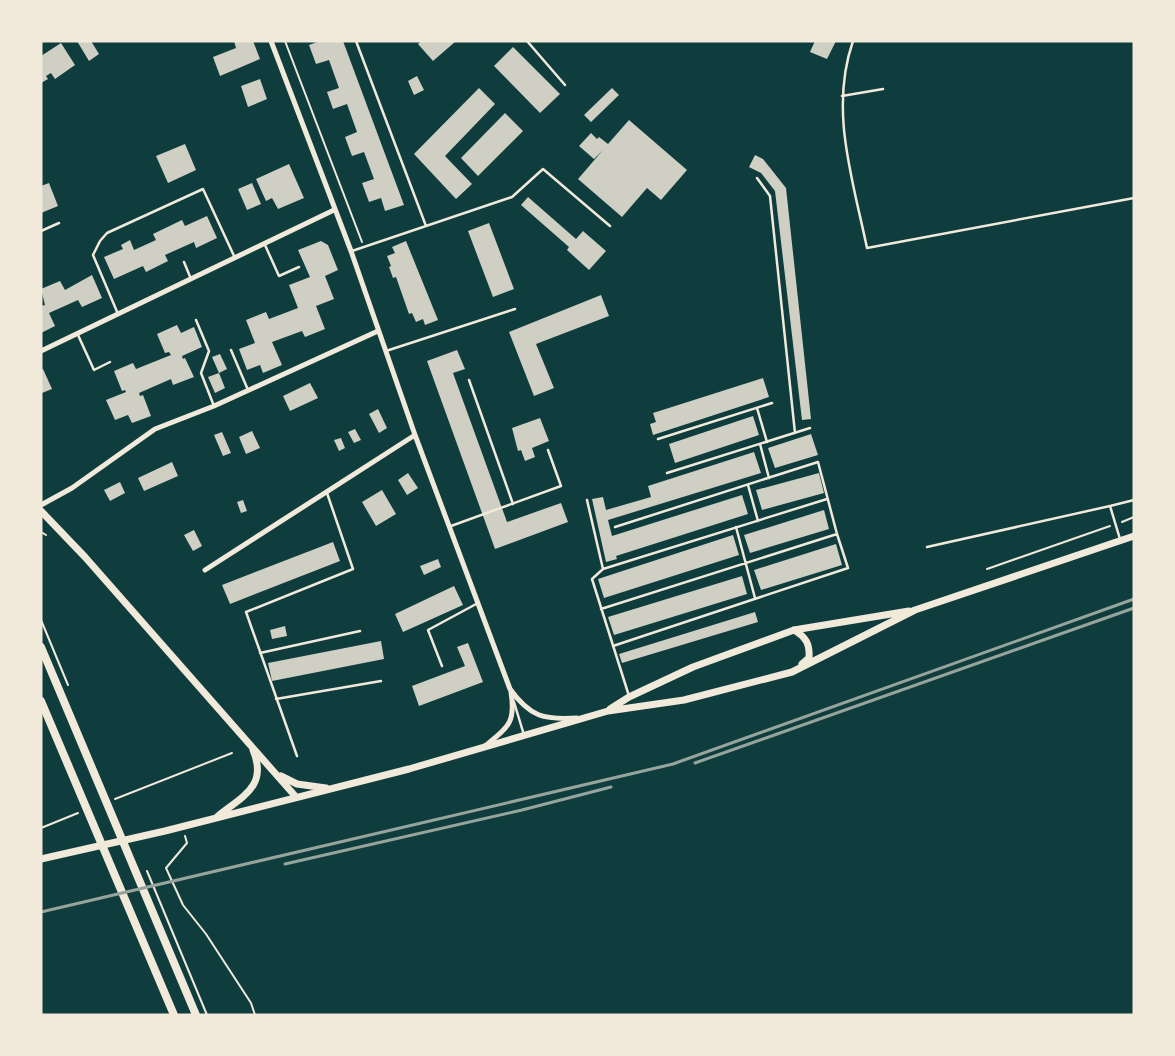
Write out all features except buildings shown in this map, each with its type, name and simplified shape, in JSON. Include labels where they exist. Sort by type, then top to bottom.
[{"type":"main road","points":[[41,647],[196,1015]]},
{"type":"main road","points":[[41,701],[174,1015]]},
{"type":"street","points":[[271,41],[351,251],[415,434],[510,689],[513,707],[512,720],[505,730],[482,748]]},
{"type":"street","points":[[41,351],[334,210]]},
{"type":"street","points":[[41,505],[72,488],[155,429],[214,406],[378,331]]},
{"type":"street","points":[[205,570],[415,434]]},
{"type":"street","points":[[41,511],[85,557],[250,743],[296,798]]},
{"type":"street","points":[[41,858],[183,826],[331,789],[608,711],[684,700],[792,672],[915,610],[1134,536]]},
{"type":"street","points":[[608,711],[629,697],[693,667],[794,630],[915,610]]},
{"type":"street","points":[[792,672],[809,658],[804,636],[794,630]]},
{"type":"street","points":[[510,689],[522,706],[535,714],[554,719],[586,717]]},
{"type":"street","points":[[215,818],[247,793],[257,782],[259,774],[257,760],[250,743]]},
{"type":"street","points":[[272,769],[288,781],[331,789]]},
{"type":"lane","points":[[356,41],[426,226]]},
{"type":"lane","points":[[527,41],[565,85]]},
{"type":"lane","points":[[853,41],[844,71],[842,96],[843,132],[867,248],[1134,198]]},
{"type":"lane","points":[[842,96],[883,89]]},
{"type":"lane","points":[[351,251],[512,197],[543,169],[610,226]]},
{"type":"lane","points":[[757,178],[770,196],[795,433]]},
{"type":"lane","points":[[118,314],[93,255],[100,240],[107,233],[203,189],[235,258]]},
{"type":"lane","points":[[41,231],[60,223]]},
{"type":"lane","points":[[265,243],[279,276],[299,267]]},
{"type":"lane","points":[[184,262],[191,278]]},
{"type":"lane","points":[[386,351],[515,308]]},
{"type":"lane","points":[[196,320],[209,351],[201,373],[214,406]]},
{"type":"lane","points":[[78,333],[94,370],[110,362]]},
{"type":"lane","points":[[231,350],[248,390]]},
{"type":"lane","points":[[469,380],[513,504]]},
{"type":"lane","points":[[658,439],[772,403]]},
{"type":"lane","points":[[756,408],[767,442]]},
{"type":"lane","points":[[666,474],[810,428]]},
{"type":"lane","points":[[760,444],[769,478]]},
{"type":"lane","points":[[450,527],[560,486],[548,450]]},
{"type":"lane","points":[[613,646],[848,568],[818,462],[615,527]]},
{"type":"lane","points":[[748,484],[758,521]]},
{"type":"lane","points":[[296,756],[246,612],[353,569],[327,492]]},
{"type":"lane","points":[[629,697],[592,579],[603,569],[827,499]]},
{"type":"lane","points":[[587,500],[603,569]]},
{"type":"lane","points":[[927,547],[1134,500]]},
{"type":"lane","points":[[1110,506],[1120,540]]},
{"type":"lane","points":[[736,527],[755,598]]},
{"type":"lane","points":[[601,609],[837,534]]},
{"type":"lane","points":[[442,666],[428,630],[478,603]]},
{"type":"lane","points":[[260,653],[360,631]]},
{"type":"lane","points":[[276,699],[381,681]]},
{"type":"lane","points":[[510,689],[524,735]]},
{"type":"path","points":[[285,41],[364,247]]},
{"type":"path","points":[[986,569],[1134,517]]},
{"type":"path","points":[[41,532],[46,535]]},
{"type":"path","points":[[41,620],[68,685]]},
{"type":"path","points":[[114,799],[232,753]]},
{"type":"path","points":[[41,828],[87,810]]},
{"type":"path","points":[[183,826],[187,843],[166,868],[183,905],[206,934],[251,1004],[255,1015]]},
{"type":"railway","points":[[41,912],[673,764],[1134,599]]},
{"type":"railway","points":[[695,763],[1134,608]]},
{"type":"railway","points":[[285,864],[522,810],[611,787]]}]
